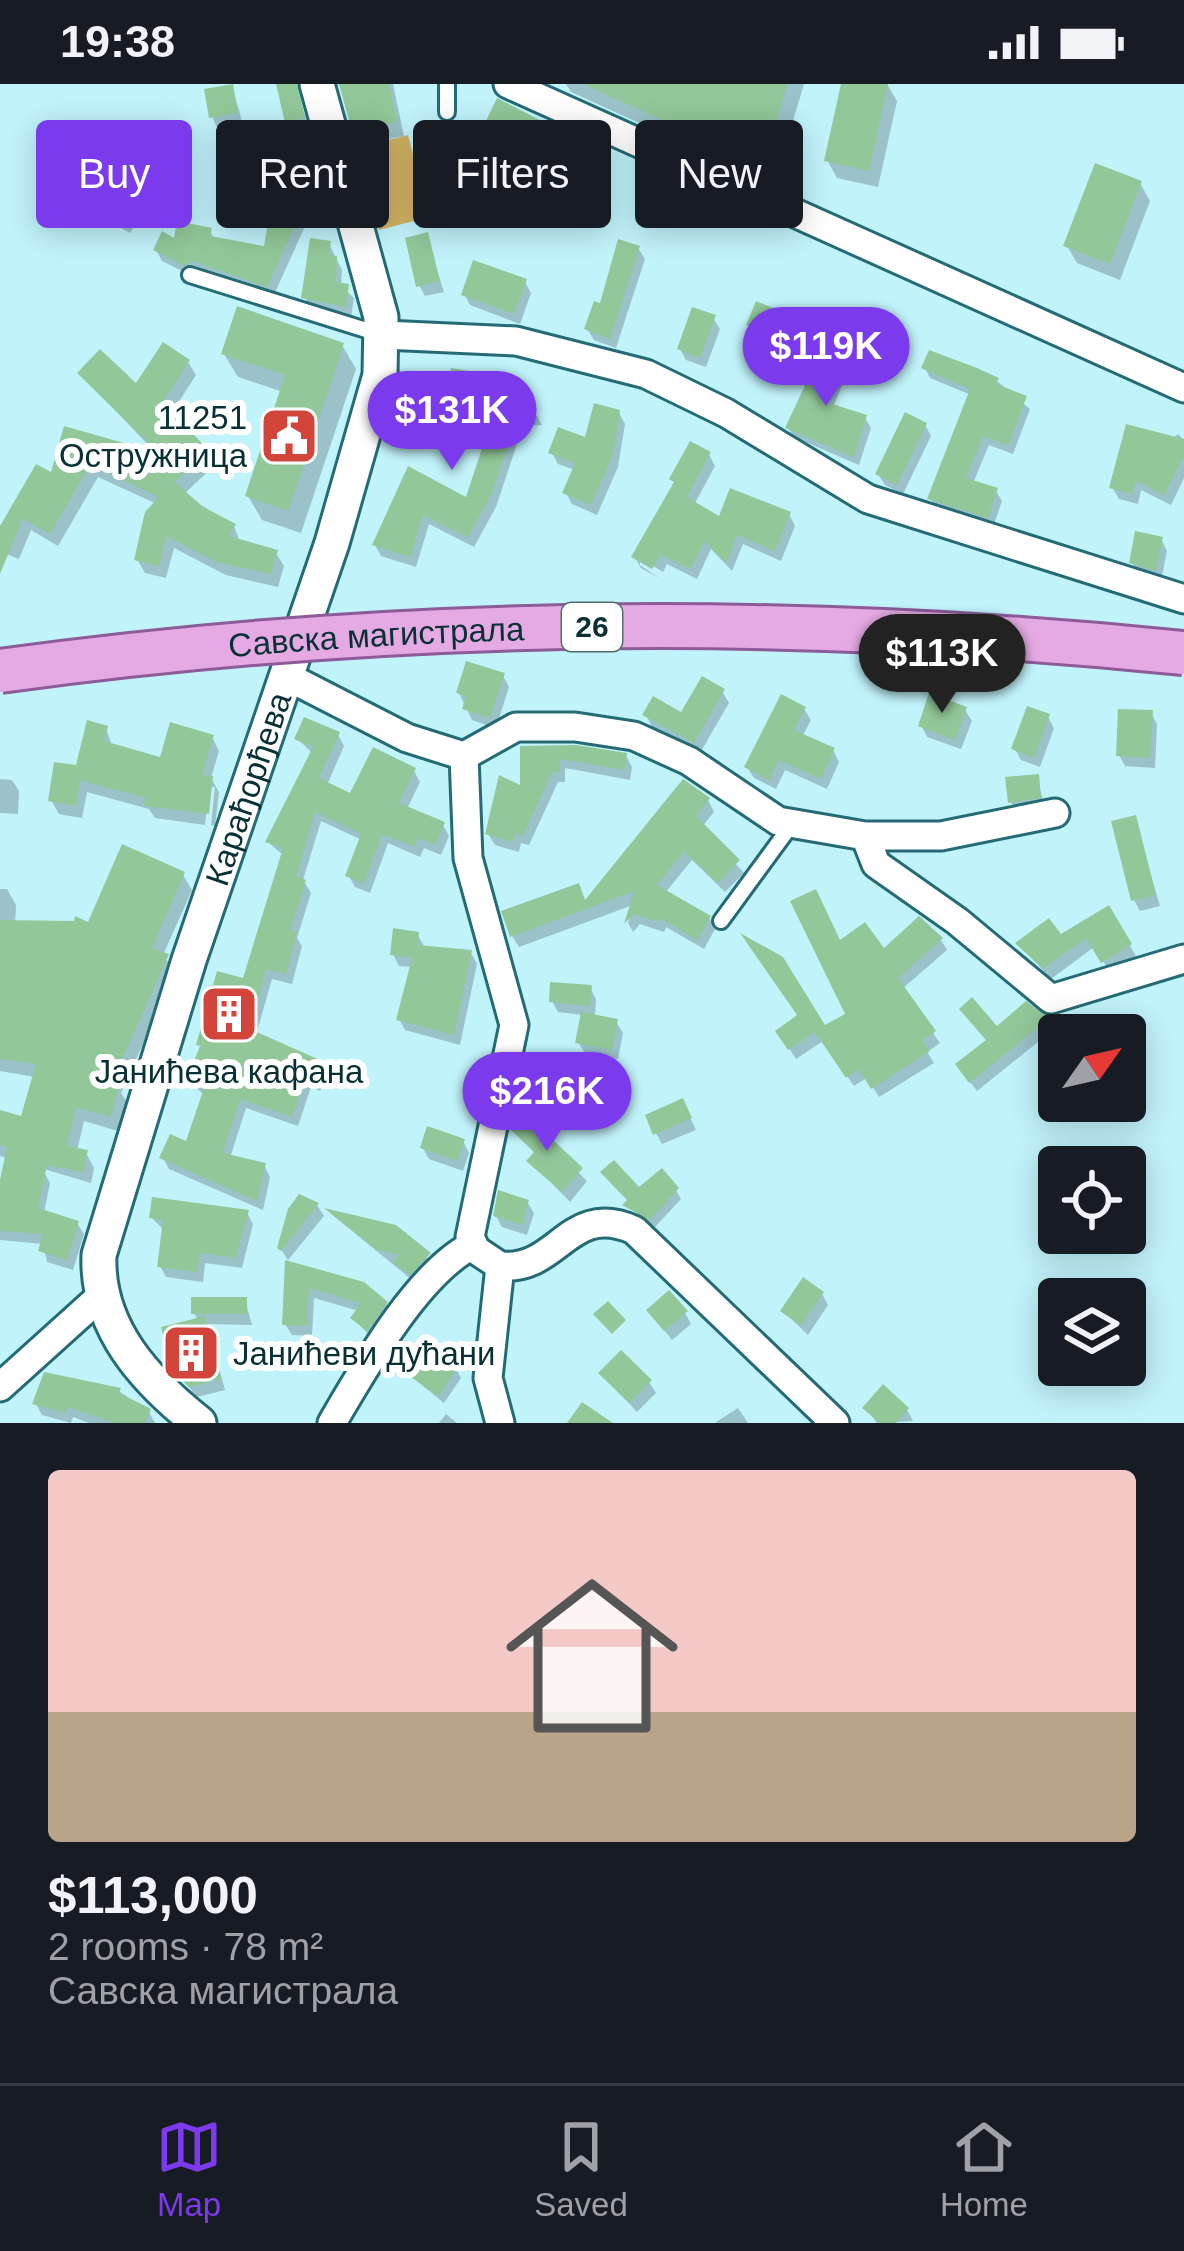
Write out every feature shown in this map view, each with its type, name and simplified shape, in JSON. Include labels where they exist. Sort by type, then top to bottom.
[{"type":"main road","name":"Савска магистрала","points":[[0,670],[337,637],[582,627],[887,631],[1184,653]]},
{"type":"street","name":"Карађорђева","points":[[102,1295],[101,1242],[188,960],[365,431],[384,335],[316,84]]},
{"type":"street","points":[[508,84],[1184,388]]},
{"type":"street","points":[[384,335],[516,341],[646,374],[726,413],[868,499],[1184,599]]},
{"type":"street","points":[[286,676],[407,738],[464,756],[516,727],[575,727],[634,736],[689,761],[767,816],[792,824],[865,836],[941,836],[1055,813]]},
{"type":"street","points":[[464,756],[468,857],[514,1016],[500,1108],[470,1228],[472,1245],[500,1266],[533,1262],[587,1222],[616,1222],[634,1230],[835,1423]]},
{"type":"street","points":[[865,836],[875,864],[957,921],[1051,999],[1184,958]]},
{"type":"street","points":[[332,1423],[402,1317],[450,1258],[472,1245]]},
{"type":"street","points":[[500,1266],[488,1351],[492,1407],[500,1423]]},
{"type":"street","points":[[0,1387],[102,1295],[134,1362],[160,1393],[199,1423]]},
{"type":"lane","points":[[447,84],[447,112]]},
{"type":"lane","points":[[190,275],[384,335]]},
{"type":"lane","points":[[721,921],[792,824]]},
{"type":"shaded area","points":[[408,135],[413,155],[413,221],[389,227],[389,140]]},
{"type":"building","points":[[233,84],[238,113],[209,118],[204,89]]},
{"type":"building","points":[[276,84],[297,84],[305,118],[284,120]]},
{"type":"building","points":[[339,84],[389,84],[397,122],[349,120]]},
{"type":"building","points":[[583,84],[787,84],[776,120],[662,120]]},
{"type":"building","points":[[841,84],[888,84],[869,171],[824,161]]},
{"type":"building","points":[[497,98],[540,120],[486,120]]},
{"type":"building","points":[[1095,163],[1142,181],[1110,264],[1063,246]]},
{"type":"building","points":[[192,224],[212,228],[210,236],[264,246],[267,228],[294,228],[267,287],[193,261],[184,266],[153,250],[162,231],[174,238],[176,228],[192,228]]},
{"type":"building","points":[[428,232],[440,281],[416,287],[405,238]]},
{"type":"building","points":[[310,238],[331,241],[329,255],[337,256],[336,282],[349,284],[346,307],[301,298]]},
{"type":"building","points":[[618,239],[640,246],[610,339],[584,329],[594,301],[600,303]]},
{"type":"building","points":[[473,260],[527,279],[514,314],[461,295]]},
{"type":"building","points":[[756,301],[813,324],[804,348],[746,325]]},
{"type":"building","name":"11251 Остружница","points":[[237,306],[344,343],[288,511],[245,496],[285,375],[221,354]]},
{"type":"building","points":[[692,307],[716,315],[700,358],[677,349]]},
{"type":"building","points":[[163,342],[190,360],[163,401],[209,451],[175,482],[203,507],[236,524],[229,536],[278,550],[271,574],[216,562],[166,536],[159,566],[134,560],[145,512],[159,497],[90,465],[50,534],[23,518],[0,574],[0,526],[36,464],[51,472],[64,426],[159,453],[77,373],[100,349],[136,383]]},
{"type":"building","points":[[823,347],[845,357],[826,402],[867,415],[854,457],[785,428]]},
{"type":"building","points":[[929,350],[999,378],[996,384],[1027,396],[1008,445],[983,436],[966,478],[998,488],[988,518],[927,499],[970,389],[921,368]]},
{"type":"building","points":[[451,368],[482,373],[480,387],[538,418],[518,415],[491,495],[468,537],[423,515],[410,557],[372,545],[408,466],[466,497],[487,433],[478,429],[486,411],[446,406]]},
{"type":"building","points":[[594,403],[620,410],[613,455],[591,505],[562,493],[575,463],[548,453],[558,427],[585,437]]},
{"type":"building","points":[[905,412],[927,423],[897,485],[875,474]]},
{"type":"building","points":[[1126,424],[1184,439],[1184,456],[1164,495],[1136,481],[1132,494],[1109,488]]},
{"type":"building","points":[[690,441],[711,452],[687,497],[719,516],[730,488],[791,512],[775,551],[737,535],[726,563],[704,541],[691,569],[660,555],[652,569],[631,557],[674,482],[669,479]]},
{"type":"building","points":[[1135,531],[1163,537],[1156,571],[1129,563]]},
{"type":"building","points":[[466,661],[505,673],[490,718],[462,709],[466,696],[456,693]]},
{"type":"building","points":[[702,676],[725,689],[694,743],[642,715],[653,696],[681,712]]},
{"type":"building","points":[[929,693],[967,707],[955,740],[918,726]]},
{"type":"building","points":[[781,694],[806,707],[794,730],[835,748],[821,779],[779,760],[769,780],[744,767]]},
{"type":"building","points":[[1027,706],[1050,714],[1034,758],[1011,749]]},
{"type":"building","points":[[1118,709],[1153,710],[1150,758],[1116,756]]},
{"type":"building","points":[[304,717],[340,732],[319,778],[350,793],[373,747],[416,768],[399,803],[445,822],[435,845],[418,838],[414,847],[382,834],[364,883],[345,876],[361,834],[315,812],[296,876],[306,880],[290,930],[297,932],[286,974],[266,969],[250,1029],[322,1061],[314,1082],[305,1078],[292,1117],[240,1099],[223,1153],[266,1163],[257,1201],[159,1158],[170,1134],[186,1141],[204,1088],[186,1081],[200,1046],[196,1045],[217,971],[243,978],[283,848],[265,842],[313,747],[294,739]]},
{"type":"building","points":[[87,720],[108,726],[104,741],[160,757],[170,722],[214,735],[202,775],[213,776],[209,814],[144,806],[145,798],[80,780],[76,806],[48,801],[54,762],[76,765]]},
{"type":"building","points":[[576,745],[627,753],[625,770],[560,759],[560,772],[552,772],[523,836],[515,833],[513,842],[485,834],[499,775],[520,785],[520,746]]},
{"type":"building","points":[[1039,774],[1041,798],[1008,803],[1005,777]]},
{"type":"building","points":[[683,779],[710,798],[696,816],[740,860],[718,883],[684,851],[657,885],[711,916],[697,940],[660,918],[659,922],[634,914],[624,924],[634,891],[510,937],[501,911],[579,883],[585,900]]},
{"type":"building","points":[[1136,815],[1156,895],[1131,901],[1111,821]]},
{"type":"building","points":[[122,844],[185,872],[152,948],[169,954],[112,1082],[120,1085],[110,1117],[76,1107],[67,1146],[88,1150],[83,1172],[47,1165],[38,1208],[79,1221],[67,1260],[38,1251],[43,1234],[0,1231],[0,1180],[7,1147],[0,1145],[0,1110],[21,1116],[36,1064],[0,1059],[0,920],[74,921],[75,916],[88,922]]},
{"type":"building","points":[[816,889],[840,940],[865,922],[884,948],[919,916],[943,938],[898,978],[936,1031],[922,1041],[930,1051],[871,1089],[859,1069],[846,1078],[815,1032],[788,1050],[775,1031],[797,1015],[740,933],[783,957],[825,1025],[845,1014],[790,901]]},
{"type":"building","points":[[1109,905],[1132,944],[1101,963],[1086,938],[1043,969],[1015,943],[1049,918],[1061,934]]},
{"type":"building","points":[[393,928],[419,932],[418,945],[472,950],[454,1035],[396,1020],[412,958],[390,955]]},
{"type":"building","points":[[550,982],[592,985],[590,1006],[549,1002]]},
{"type":"building","points":[[972,997],[997,1026],[1026,1001],[1044,1014],[1038,1014],[1038,1028],[969,1083],[955,1064],[986,1040],[959,1009]]},
{"type":"building","points":[[581,1012],[618,1019],[612,1050],[575,1043]]},
{"type":"building","points":[[683,1098],[692,1118],[653,1135],[645,1115]]},
{"type":"building","points":[[524,1113],[583,1168],[562,1192],[526,1161],[534,1152],[511,1130]]},
{"type":"building","points":[[427,1126],[465,1139],[457,1161],[420,1148]]},
{"type":"building","points":[[614,1160],[639,1187],[662,1168],[679,1188],[650,1220],[622,1205],[627,1200],[600,1172]]},
{"type":"building","points":[[498,1190],[529,1200],[522,1225],[493,1216]]},
{"type":"building","points":[[299,1194],[319,1203],[281,1251],[277,1248],[288,1209]]},
{"type":"building","points":[[152,1197],[249,1210],[236,1258],[200,1253],[197,1272],[157,1267],[163,1220],[149,1218]]},
{"type":"building","points":[[324,1208],[396,1225],[431,1253],[410,1275],[393,1262],[399,1255],[377,1250]]},
{"type":"building","points":[[285,1260],[364,1282],[388,1302],[367,1331],[350,1318],[361,1303],[309,1288],[307,1326],[282,1325]]},
{"type":"building","points":[[803,1277],[824,1292],[801,1326],[780,1311]]},
{"type":"building","points":[[669,1290],[688,1311],[664,1331],[646,1310]]},
{"type":"building","points":[[191,1297],[247,1297],[247,1314],[191,1314]]},
{"type":"building","points":[[608,1301],[626,1320],[612,1334],[593,1314]]},
{"type":"building","name":"Јанићеви дућани","points":[[205,1316],[221,1379],[189,1387],[171,1370],[161,1327]]},
{"type":"building","points":[[402,1344],[431,1362],[438,1353],[458,1367],[438,1396],[390,1362]]},
{"type":"building","points":[[621,1350],[652,1380],[629,1403],[598,1373]]},
{"type":"building","points":[[44,1372],[121,1388],[119,1393],[151,1409],[145,1423],[116,1423],[67,1407],[66,1413],[32,1404]]},
{"type":"building","points":[[883,1384],[909,1408],[896,1423],[880,1423],[862,1408]]},
{"type":"building","points":[[582,1402],[613,1423],[567,1423]]},
{"type":"place","name":"11251 Остружница","points":[[289,436]]},
{"type":"place","name":"Јанићева кафана","points":[[229,1014]]},
{"type":"place","name":"Јанићеви дућани","points":[[191,1353]]}]
